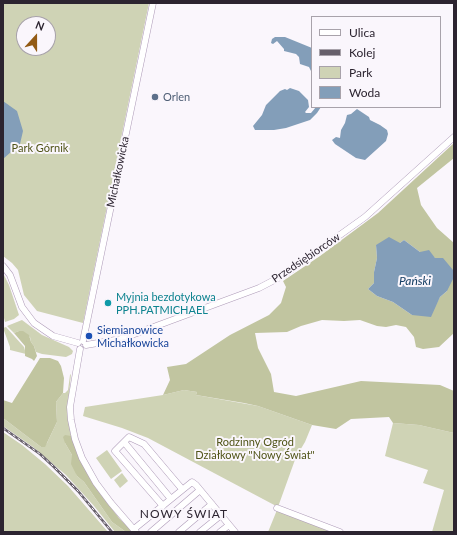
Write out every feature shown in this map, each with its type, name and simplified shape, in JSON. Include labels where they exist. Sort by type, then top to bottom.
[{"type":"street","name":"Michałkowicka","points":[[135,530],[106,497],[93,478],[78,450],[73,435],[70,407],[153,3]]},
{"type":"street","name":"Przedsiębiorców","points":[[82,344],[121,339],[259,288],[284,276],[365,217],[454,137]]},
{"type":"street","points":[[3,266],[12,279],[22,307],[34,323],[53,336],[82,344]]},
{"type":"street","points":[[163,506],[115,451],[129,437],[144,444],[182,489]]},
{"type":"street","points":[[124,442],[171,498]]},
{"type":"street","points":[[135,530],[182,489],[194,482],[235,532]]},
{"type":"street","points":[[151,532],[200,490]]},
{"type":"street","points":[[179,532],[212,504]]},
{"type":"street","points":[[278,508],[340,532]]},
{"type":"street","points":[[200,532],[221,515]]},
{"type":"street","points":[[220,532],[229,525]]},
{"type":"green space","name":"Park Górnik","points":[[3,3],[149,3],[83,323],[37,311],[24,295],[18,270],[3,256]]},
{"type":"green space","points":[[454,143],[454,158],[417,188],[421,205],[437,228],[454,243],[454,333],[439,347],[423,349],[416,347],[414,337],[406,327],[396,325],[386,327],[377,326],[360,320],[322,320],[287,332],[255,333],[258,348],[271,374],[274,392],[296,396],[361,381],[440,385],[454,391],[454,433],[419,425],[393,423],[389,417],[351,419],[336,429],[312,425],[258,406],[196,395],[197,392],[184,390],[163,395],[170,380],[167,367],[186,364],[230,335],[269,315],[281,303],[286,287],[283,281],[320,256],[378,213]],"holes":[[[404,240],[420,252],[435,258],[447,291],[440,297],[433,310],[412,315],[393,302],[377,296],[368,289],[374,283],[374,272],[377,258],[376,245],[400,243]]]},
{"type":"green space","points":[[3,273],[9,285],[19,315],[14,319],[5,322],[3,314]]},
{"type":"green space","points":[[22,320],[42,335],[69,347],[73,351],[72,354],[66,357],[36,352],[30,337],[19,331],[14,333],[7,326]]},
{"type":"green space","points":[[6,327],[24,347],[26,354],[10,350],[3,328]]},
{"type":"green space","points":[[23,331],[29,335],[37,356],[34,361],[25,356],[25,346],[14,333]]},
{"type":"green space","points":[[40,358],[50,358],[58,361],[64,378],[63,393],[56,402],[57,422],[45,447],[41,447],[3,418],[3,400],[12,403]]},
{"type":"green space","points":[[71,374],[68,405],[71,436],[65,443],[72,455],[77,476],[84,482],[112,522],[126,532],[115,532],[66,475],[33,447],[3,426],[3,418],[41,447],[47,443],[57,422],[56,402],[63,393],[68,390]]},
{"type":"green space","name":"Rodzinny Ogród Działkowy \"Nowy Świat\"","points":[[184,390],[197,392],[196,395],[258,406],[312,425],[305,442],[296,457],[278,507],[148,438],[83,416],[85,407],[163,395]]},
{"type":"green space","points":[[393,423],[419,425],[454,433],[454,532],[432,532],[444,490],[423,483],[428,470],[385,456]]},
{"type":"green space","points":[[3,432],[45,464],[68,486],[108,532],[3,532]]},
{"type":"green space","points":[[65,435],[71,436],[99,492],[119,518],[133,532],[126,532],[112,522],[84,482],[77,476],[71,464],[72,455],[63,437]]},
{"type":"green space","points":[[107,450],[122,471],[111,479],[96,458]]},
{"type":"green space","points":[[122,473],[128,481],[120,488],[114,480]]},
{"type":"green space","points":[[277,510],[335,532],[268,532]]},
{"type":"water","points":[[275,37],[285,37],[311,48],[311,71],[309,67],[300,64],[299,57],[296,54],[284,51],[277,41],[273,44],[271,43],[272,39]]},
{"type":"water","points":[[290,88],[299,91],[308,100],[309,107],[305,112],[306,113],[311,113],[315,108],[320,108],[310,120],[286,128],[274,130],[255,130],[253,126],[262,115],[266,105],[280,91],[285,89],[287,90]]},
{"type":"water","points":[[3,101],[17,111],[23,131],[20,144],[3,159]]},
{"type":"water","points":[[357,109],[369,117],[370,120],[387,130],[388,134],[386,141],[365,160],[356,158],[335,144],[332,140],[336,137],[340,138],[341,130],[347,115],[351,114]]},
{"type":"water","name":"Pański","points":[[389,237],[400,243],[404,240],[420,252],[429,250],[435,258],[443,258],[453,270],[454,277],[447,291],[440,297],[431,317],[412,315],[393,302],[377,296],[368,289],[374,283],[374,272],[377,258],[376,245]]},
{"type":"railway","points":[[3,428],[40,454],[53,466],[78,491],[112,532]]},
{"type":"place","name":"Orlen","points":[[155,97]]},
{"type":"place","name":"Myjnia bezdotykowa PPH.PATMICHAEL","points":[[108,303]]},
{"type":"place","name":"Siemianowice Michałkowicka","points":[[89,336]]},
{"type":"district","name":"NOWY ŚWIAT","points":[[184,514]]}]
